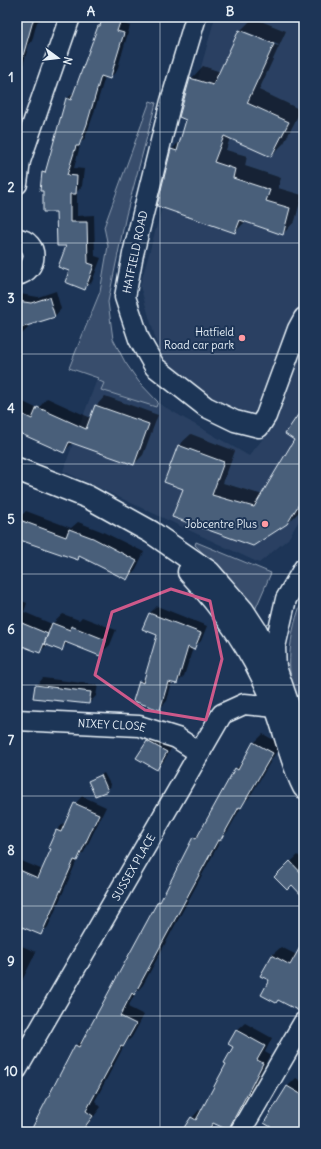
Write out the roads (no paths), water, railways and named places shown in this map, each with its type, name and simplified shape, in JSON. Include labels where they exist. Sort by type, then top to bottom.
[{"type":"main road","points":[[17,470],[88,497],[151,532],[209,572],[243,610],[256,631],[276,670],[304,752]]},
{"type":"main road","points":[[151,532],[197,580],[247,647],[276,707],[298,775],[304,787]]},
{"type":"street","points":[[17,184],[20,161],[70,17]]},
{"type":"street","name":"HATFIELD ROAD","points":[[196,17],[167,116],[133,254],[125,297],[139,338],[155,367],[206,407],[235,421],[259,427],[266,416],[298,329],[304,318]]},
{"type":"street","points":[[17,239],[25,241],[30,245],[34,256],[31,267],[27,271],[17,275]]},
{"type":"street","points":[[276,670],[275,647],[286,599],[304,568]]},
{"type":"street","name":"SUSSEX PLACE","points":[[17,1069],[222,714],[244,704],[276,707]]},
{"type":"street","name":"NIXEY CLOSE","points":[[17,720],[139,726],[177,738],[200,753]]},
{"type":"street","points":[[240,1132],[304,1022]]},
{"type":"place","name":"Hatfield Road car park","points":[[242,338]]},
{"type":"place","name":"Jobcentre Plus","points":[[265,524]]}]
